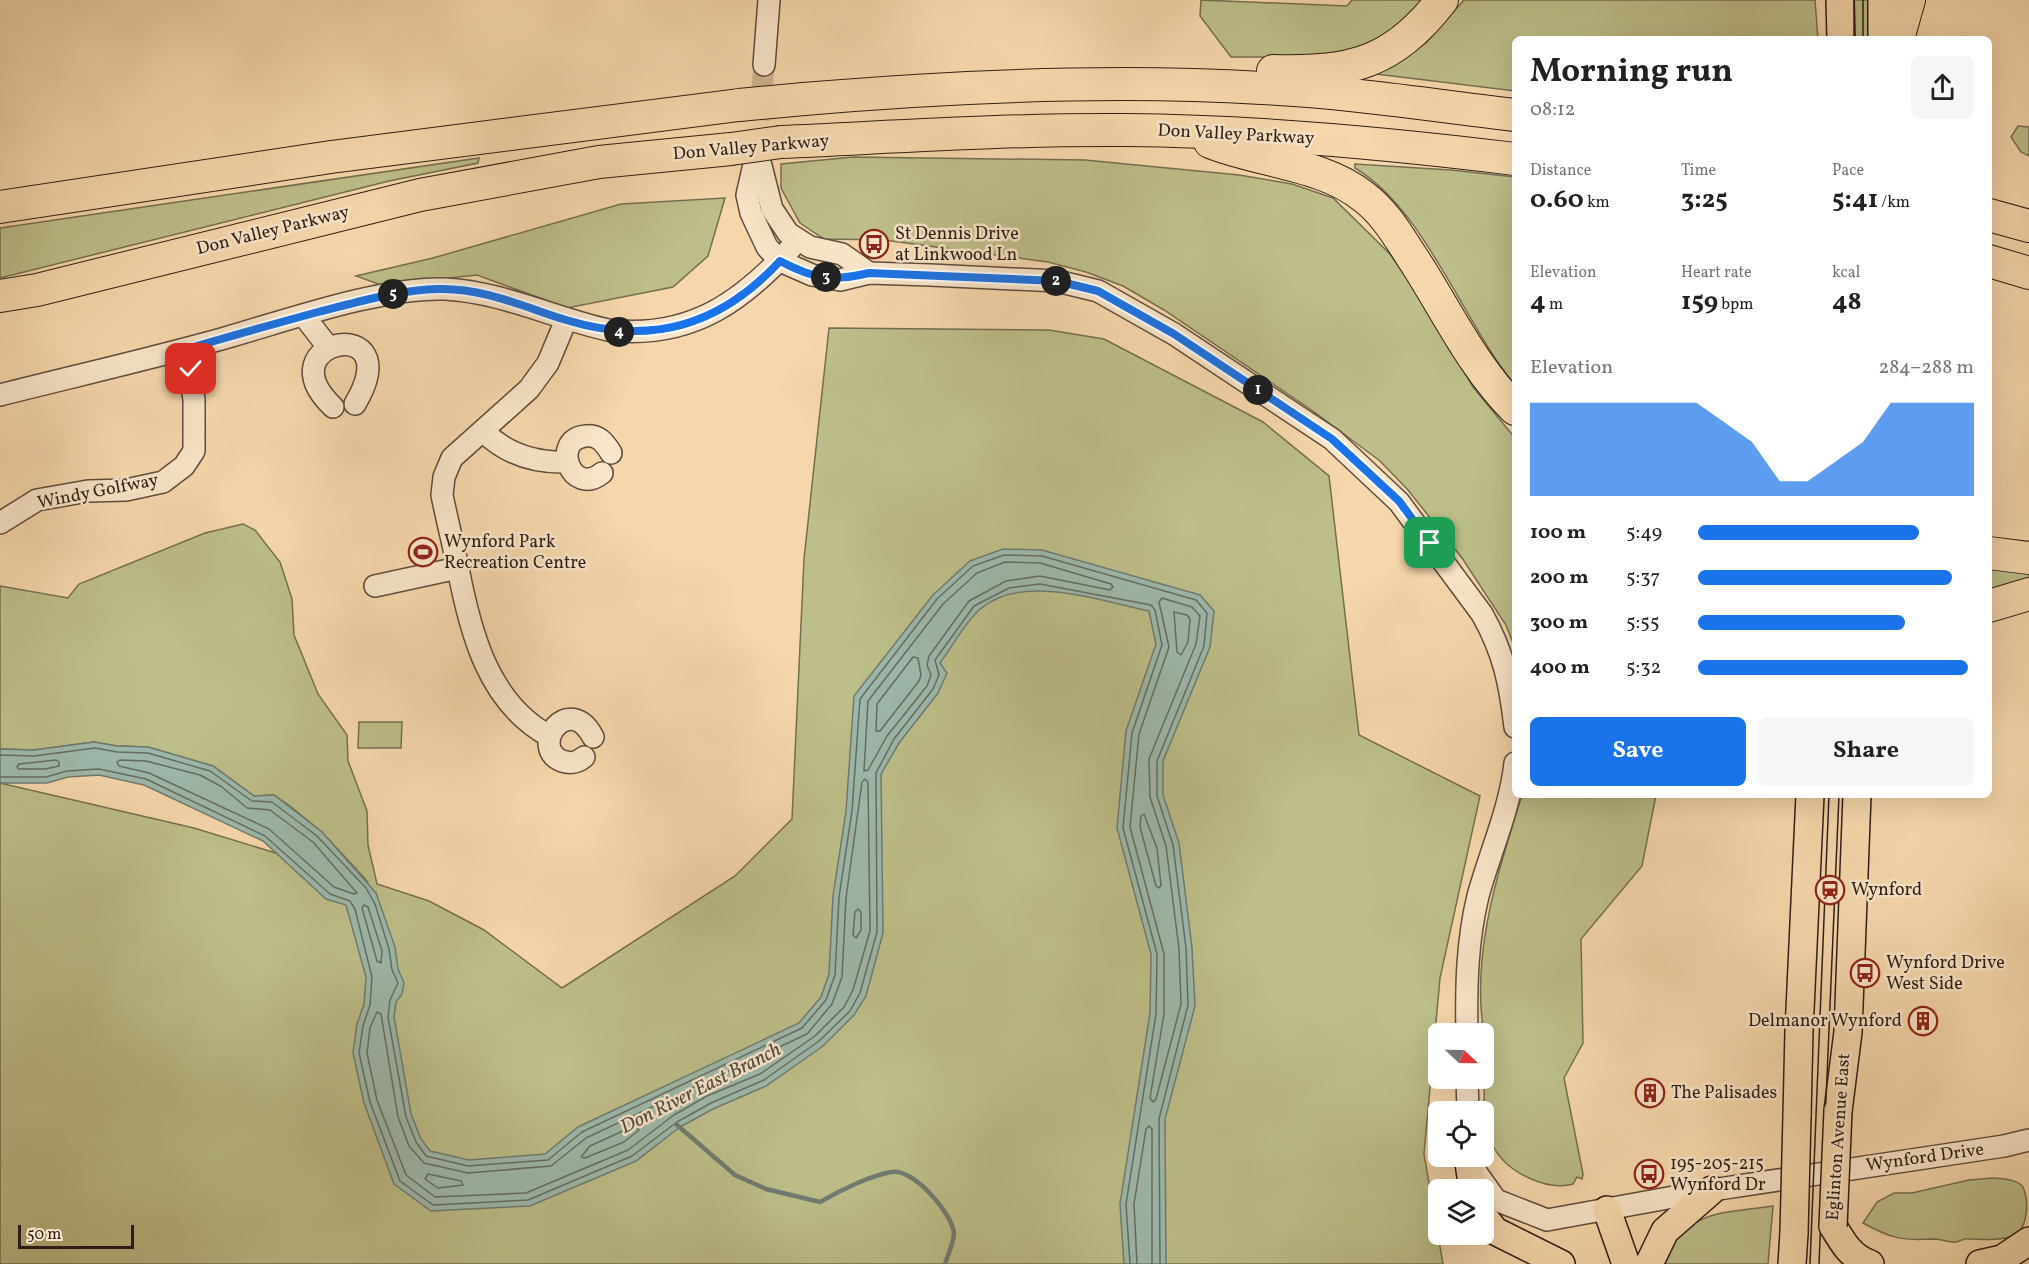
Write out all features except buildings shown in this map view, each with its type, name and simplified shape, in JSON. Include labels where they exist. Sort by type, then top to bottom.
[{"type":"highway","points":[[1206,86],[1260,71],[1343,69],[1373,60],[1404,42],[1442,0]]},
{"type":"highway","points":[[1899,36],[1909,0]]},
{"type":"highway","points":[[0,207],[330,157],[739,105],[938,88],[1144,83],[1264,88],[1512,115]]},
{"type":"highway","name":"Don Valley Parkway","points":[[0,296],[37,290],[420,195],[599,162],[781,142],[981,133],[1125,130],[1385,143],[1512,159]]},
{"type":"highway","points":[[1184,132],[1234,152],[1331,178],[1364,196],[1389,222],[1478,363],[1512,405]]},
{"type":"highway","points":[[1992,215],[2029,212]]},
{"type":"highway","points":[[1992,215],[2029,226]]},
{"type":"highway","points":[[1992,262],[2029,273]]},
{"type":"highway","points":[[1992,553],[2029,558]]},
{"type":"highway","points":[[1992,605],[2029,594]]},
{"type":"main road","points":[[1840,0],[1841,36]]},
{"type":"main road","points":[[1882,0],[1882,36]]},
{"type":"main road","points":[[1792,1264],[1799,1030],[1810,798]]},
{"type":"main road","name":"Eglinton Avenue East","points":[[1832,1264],[1838,1111],[1848,1032],[1857,798]]},
{"type":"main road","points":[[1648,1264],[1665,1230],[1712,1190]]},
{"type":"main road","points":[[1607,1210],[1608,1264]]},
{"type":"main road","points":[[1607,1210],[1626,1264]]},
{"type":"main road","points":[[1833,1226],[1846,1248],[1861,1261],[1870,1264]]},
{"type":"main road","points":[[1494,1230],[1561,1264]]},
{"type":"main road","points":[[1980,1264],[2002,1258],[2029,1241]]},
{"type":"street","points":[[764,66],[769,0]]},
{"type":"street","points":[[869,273],[842,254],[810,247],[788,233],[772,209],[757,151],[747,195],[757,230],[766,247],[780,261],[812,274],[840,280],[869,273],[1057,281],[1098,291],[1174,334],[1332,439],[1399,501],[1482,614],[1493,633],[1510,680],[1512,699]]},
{"type":"street","points":[[0,394],[187,349],[376,297],[441,289],[494,296],[566,320],[628,333],[674,328],[718,311],[740,296],[780,261],[798,240]]},
{"type":"street","points":[[304,316],[328,347]]},
{"type":"street","points":[[549,736],[532,727],[520,716],[495,683],[475,636],[445,510],[442,483],[452,458],[529,389],[548,363],[566,320]]},
{"type":"street","points":[[333,407],[322,396],[314,368],[318,356],[328,347],[339,343],[350,344],[359,349],[366,358],[368,379],[355,404]]},
{"type":"street","name":"Windy Golfway","points":[[0,523],[37,500],[88,491],[126,490],[163,482],[184,466],[194,451],[194,400],[187,349]]},
{"type":"street","points":[[483,431],[505,448],[524,457],[548,462],[567,462]]},
{"type":"street","points":[[602,473],[591,479],[580,478],[571,471],[567,462],[567,451],[572,442],[581,436],[591,435],[601,439],[611,453]]},
{"type":"street","points":[[375,586],[458,567]]},
{"type":"street","points":[[584,757],[578,762],[569,763],[557,759],[550,748],[549,736],[555,725],[566,719],[578,720],[588,728],[593,737]]},
{"type":"street","points":[[1467,1023],[1466,968],[1478,897],[1504,815],[1512,777]]},
{"type":"street","name":"Wynford Drive","points":[[1474,1167],[1496,1200],[1547,1220],[1712,1190],[2004,1146],[2029,1140]]},
{"type":"green space","points":[[1201,0],[1347,6],[1352,0],[1425,0],[1400,29],[1336,57],[1231,57],[1200,16]]},
{"type":"green space","points":[[1464,0],[1815,0],[1818,36],[1512,36],[1512,91],[1376,74],[1426,43]]},
{"type":"green space","points":[[1850,0],[1868,0],[1868,36],[1850,36]]},
{"type":"green space","points":[[2018,126],[2029,127],[2029,156],[2021,152],[2011,137]]},
{"type":"green space","points":[[853,157],[1085,160],[1239,175],[1292,184],[1333,198],[1390,254],[1427,307],[1473,387],[1512,434],[1512,640],[1506,625],[1462,558],[1408,490],[1380,461],[1313,411],[1164,310],[1123,286],[1086,272],[1048,262],[884,240],[824,239],[800,223],[781,188],[781,164]]},
{"type":"green space","points":[[479,158],[478,163],[389,181],[0,278],[0,228]]},
{"type":"green space","points":[[1355,164],[1512,177],[1512,381],[1496,359],[1423,239],[1380,187],[1355,168]]},
{"type":"green space","points":[[725,198],[708,256],[673,287],[567,308],[477,275],[381,285],[356,276],[433,258],[621,204]]},
{"type":"green space","points":[[829,328],[1049,330],[1104,339],[1263,422],[1329,476],[1359,735],[1480,796],[1440,978],[1436,1023],[1428,1023],[1428,1089],[1430,1089],[1424,1154],[1428,1179],[1428,1245],[1440,1245],[1443,1264],[0,1264],[0,783],[194,828],[367,881],[322,832],[290,806],[274,795],[254,796],[213,766],[148,747],[117,746],[94,742],[34,750],[0,749],[0,586],[68,598],[79,584],[205,533],[243,524],[255,530],[280,562],[292,599],[294,635],[318,694],[347,735],[348,761],[367,811],[368,845],[377,884],[429,901],[484,930],[562,988],[735,876],[792,819],[804,559]]},
{"type":"green space","points":[[1992,564],[2029,566],[2029,583],[1992,593]]},
{"type":"green space","points":[[359,722],[402,722],[401,748],[358,748]]},
{"type":"green space","points":[[1521,798],[1655,798],[1642,866],[1581,939],[1583,1043],[1564,1078],[1583,1174],[1582,1179],[1577,1177],[1573,1184],[1551,1185],[1529,1178],[1509,1166],[1494,1146],[1494,1101],[1484,1101],[1484,1095],[1484,1089],[1494,1089],[1494,1023],[1483,1023],[1481,973],[1483,948],[1496,882]]},
{"type":"green space","points":[[1993,1178],[2017,1182],[2023,1187],[2025,1193],[2027,1208],[2024,1223],[2016,1234],[2010,1237],[1966,1239],[1956,1242],[1936,1239],[1904,1239],[1881,1232],[1863,1223],[1877,1202],[1894,1193],[1912,1193],[1969,1180]]},
{"type":"green space","points":[[1773,1206],[1768,1264],[1659,1264],[1682,1233],[1707,1217],[1720,1213]]},
{"type":"water","name":"Don River East Branch","points":[[1003,549],[1042,550],[1200,595],[1214,611],[1210,647],[1163,761],[1163,795],[1179,843],[1192,948],[1195,1006],[1165,1119],[1166,1264],[1124,1264],[1120,1204],[1150,1013],[1151,954],[1117,828],[1126,731],[1156,644],[1149,611],[1084,596],[1038,591],[1016,593],[996,599],[979,610],[940,663],[947,673],[938,693],[899,743],[881,774],[883,933],[866,996],[854,1015],[823,1046],[766,1086],[713,1109],[680,1127],[636,1161],[530,1206],[431,1211],[394,1184],[364,1103],[353,1053],[357,1024],[364,1004],[366,977],[346,905],[326,899],[263,841],[144,785],[99,775],[68,777],[47,783],[0,783],[0,749],[34,750],[94,742],[117,746],[148,747],[213,766],[254,796],[274,795],[322,832],[376,893],[395,947],[398,969],[404,983],[402,994],[396,1002],[394,1017],[411,1114],[421,1139],[430,1151],[469,1160],[545,1154],[578,1127],[799,1023],[821,997],[829,974],[833,896],[846,811],[854,696],[933,595],[970,561]]},
{"type":"waterway","name":"Don River East Branch","points":[[677,1125],[735,1175],[766,1189],[820,1202],[875,1176],[892,1172],[910,1177],[939,1204],[952,1224],[954,1237],[945,1264]]},
{"type":"tunnel","points":[[757,151],[764,65]]},
{"type":"tram line","points":[[1854,0],[1854,36]]},
{"type":"tram line","points":[[1863,0],[1863,36]]},
{"type":"tram line","points":[[1810,1264],[1829,798]]},
{"type":"tram line","points":[[1819,1264],[1839,798]]},
{"type":"place","name":"St Dennis Drive at Linkwood Ln","points":[[874,244]]},
{"type":"place","name":"Wynford Park Recreation Centre","points":[[423,552]]},
{"type":"place","name":"Wynford","points":[[1830,890]]},
{"type":"place","name":"Wynford Drive West Side","points":[[1865,973]]},
{"type":"place","name":"Delmanor Wynford","points":[[1923,1021]]},
{"type":"place","name":"The Palisades","points":[[1650,1093]]},
{"type":"place","name":"195-205-215 Wynford Dr","points":[[1649,1174]]},
{"type":"route","points":[[191,369],[187,349],[358,301],[413,291],[441,289],[474,292],[516,302],[566,320],[628,333],[674,328],[718,311],[740,296],[780,261],[812,274],[840,280],[869,273],[1057,281],[1098,291],[1174,334],[1332,439],[1399,501],[1430,543]]}]
